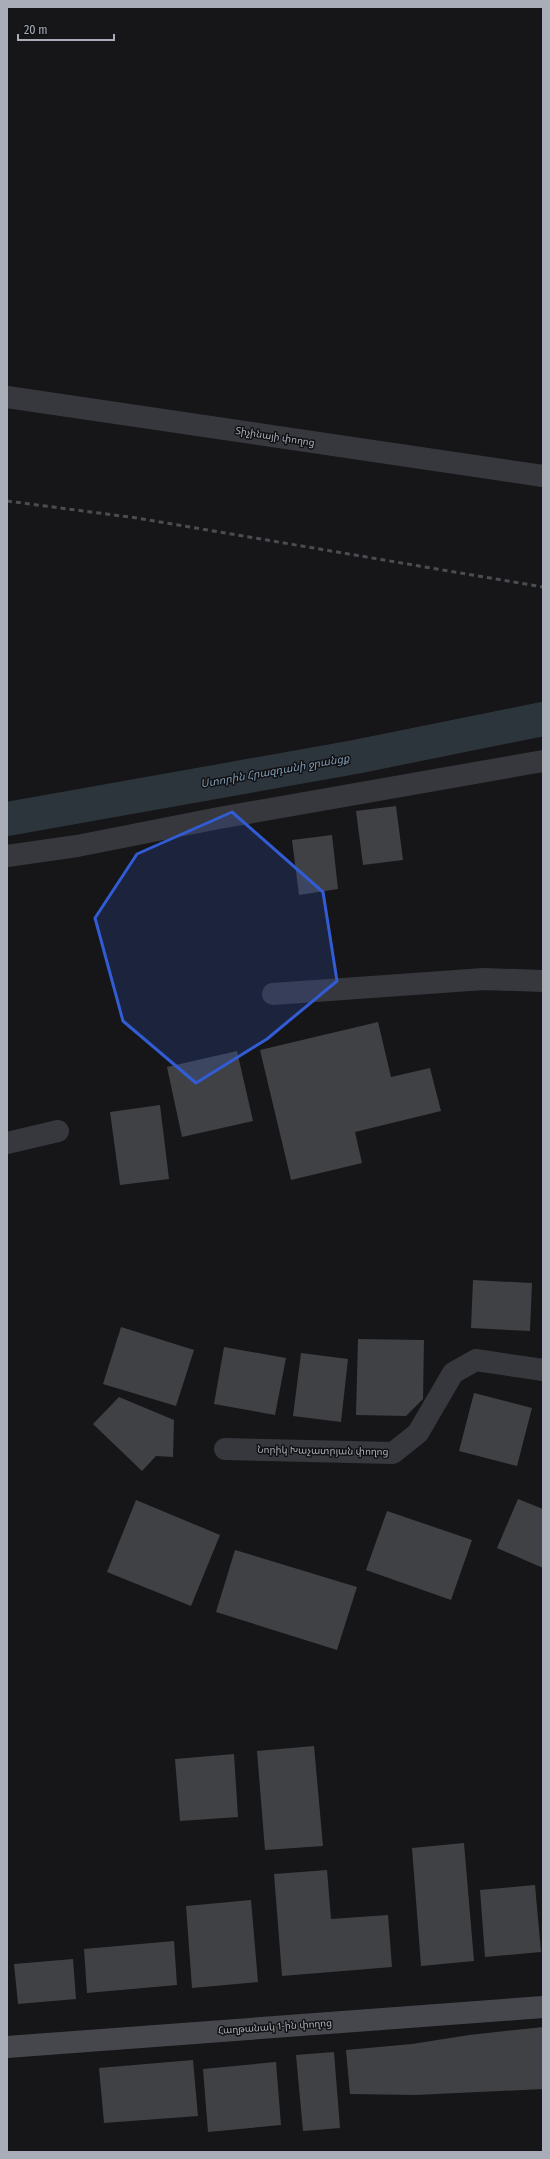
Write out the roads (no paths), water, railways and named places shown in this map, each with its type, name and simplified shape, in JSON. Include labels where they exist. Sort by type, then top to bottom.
[{"type":"main road","name":"Հաղթանակ 1-ին փողոց","points":[[7,2047],[543,2007]]},
{"type":"street","name":"Տիչինայի փողոց","points":[[7,397],[543,476]]},
{"type":"street","points":[[7,856],[76,846],[219,818],[543,761]]},
{"type":"street","points":[[273,994],[484,979],[543,981]]},
{"type":"street","points":[[7,1143],[58,1131]]},
{"type":"street","name":"Նորիկ Խաչատրյան փողոց","points":[[226,1449],[393,1453],[418,1434],[453,1373],[476,1360],[543,1370]]},
{"type":"waterway","name":"Ստորին Հրազդանի ջրանցք","points":[[7,819],[355,757],[543,719]]},
{"type":"railway","points":[[7,501],[137,518],[543,587]]}]
